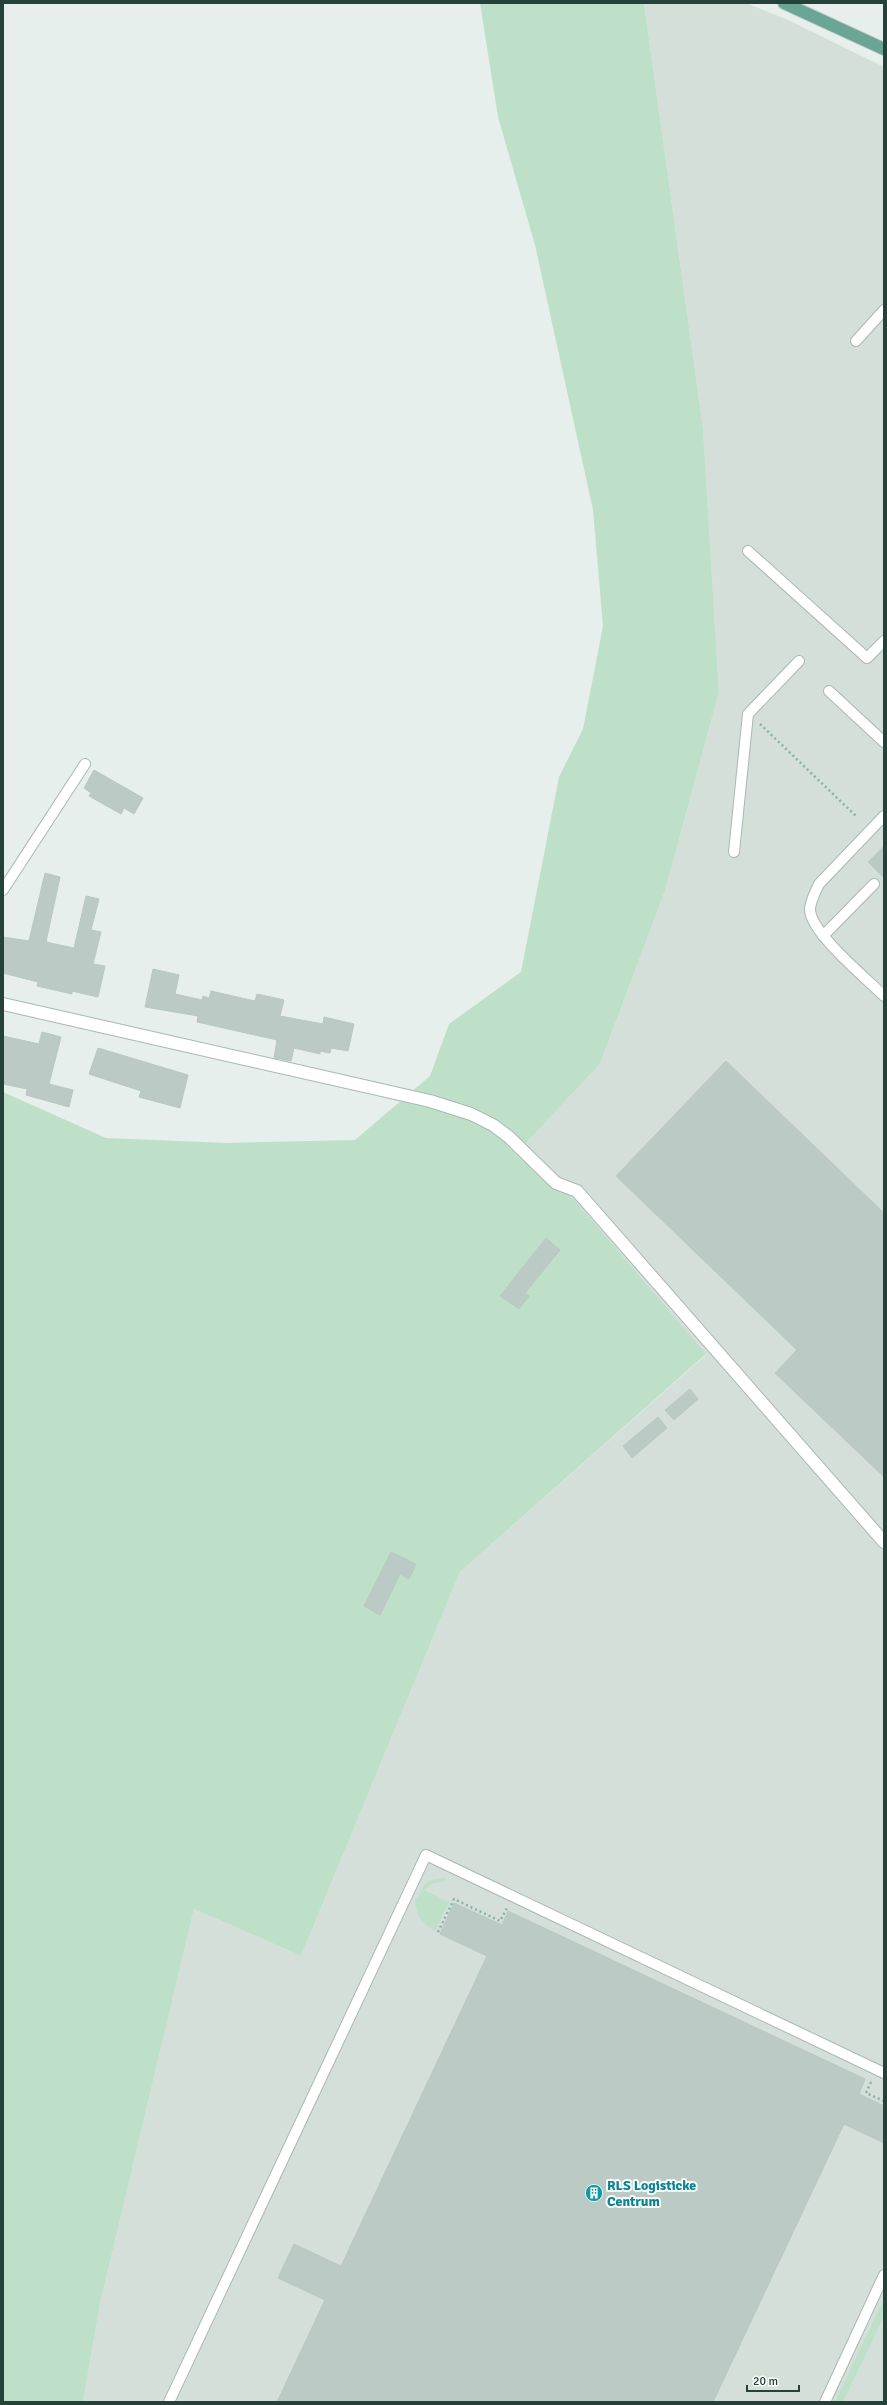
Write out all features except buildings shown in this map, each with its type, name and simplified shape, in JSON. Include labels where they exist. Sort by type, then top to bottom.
[{"type":"main road","points":[[784,3],[884,49]]},
{"type":"street","points":[[3,1004],[430,1101],[471,1114],[493,1125],[509,1137],[556,1184],[578,1191],[884,1542]]},
{"type":"lane","points":[[856,341],[884,310]]},
{"type":"lane","points":[[748,551],[867,658],[884,641]]},
{"type":"lane","points":[[734,852],[748,714],[799,661]]},
{"type":"lane","points":[[829,691],[884,742]]},
{"type":"lane","points":[[3,890],[85,764]]},
{"type":"lane","points":[[884,816],[819,884],[812,898],[810,912],[824,936],[884,996]]},
{"type":"lane","points":[[824,936],[874,884]]},
{"type":"lane","points":[[169,2402],[426,1855],[884,2073]]},
{"type":"lane","points":[[824,2402],[884,2275]]},
{"type":"path","points":[[755,720],[856,816]]},
{"type":"path","points":[[438,1932],[454,1899],[500,1921],[507,1908],[514,1911]]},
{"type":"path","points":[[865,2077],[872,2080],[866,2093],[884,2101]]},
{"type":"shaded area","points":[[644,3],[746,3],[788,20],[884,67],[884,2402],[83,2402],[100,2304],[194,1909],[301,1956],[460,1572],[706,1355],[526,1143],[600,1064],[665,891],[719,692],[703,428]]},
{"type":"green space","points":[[480,3],[644,3],[703,428],[719,692],[665,891],[600,1064],[526,1143],[706,1354],[460,1572],[301,1956],[194,1909],[100,2304],[83,2402],[3,2402],[3,1092],[106,1138],[227,1143],[355,1140],[430,1076],[449,1024],[521,972],[559,777],[583,729],[603,626],[593,510],[535,245],[498,117]]},
{"type":"green space","points":[[444,1878],[447,1879],[446,1881],[433,1883],[424,1890],[449,1902],[435,1931],[426,1925],[420,1918],[416,1909],[415,1899],[418,1898],[426,1883]]},
{"type":"green space","points":[[884,2299],[884,2316],[843,2402],[835,2402]]},
{"type":"place","name":"RLS Logisticke Centrum","points":[[594,2193]]}]
